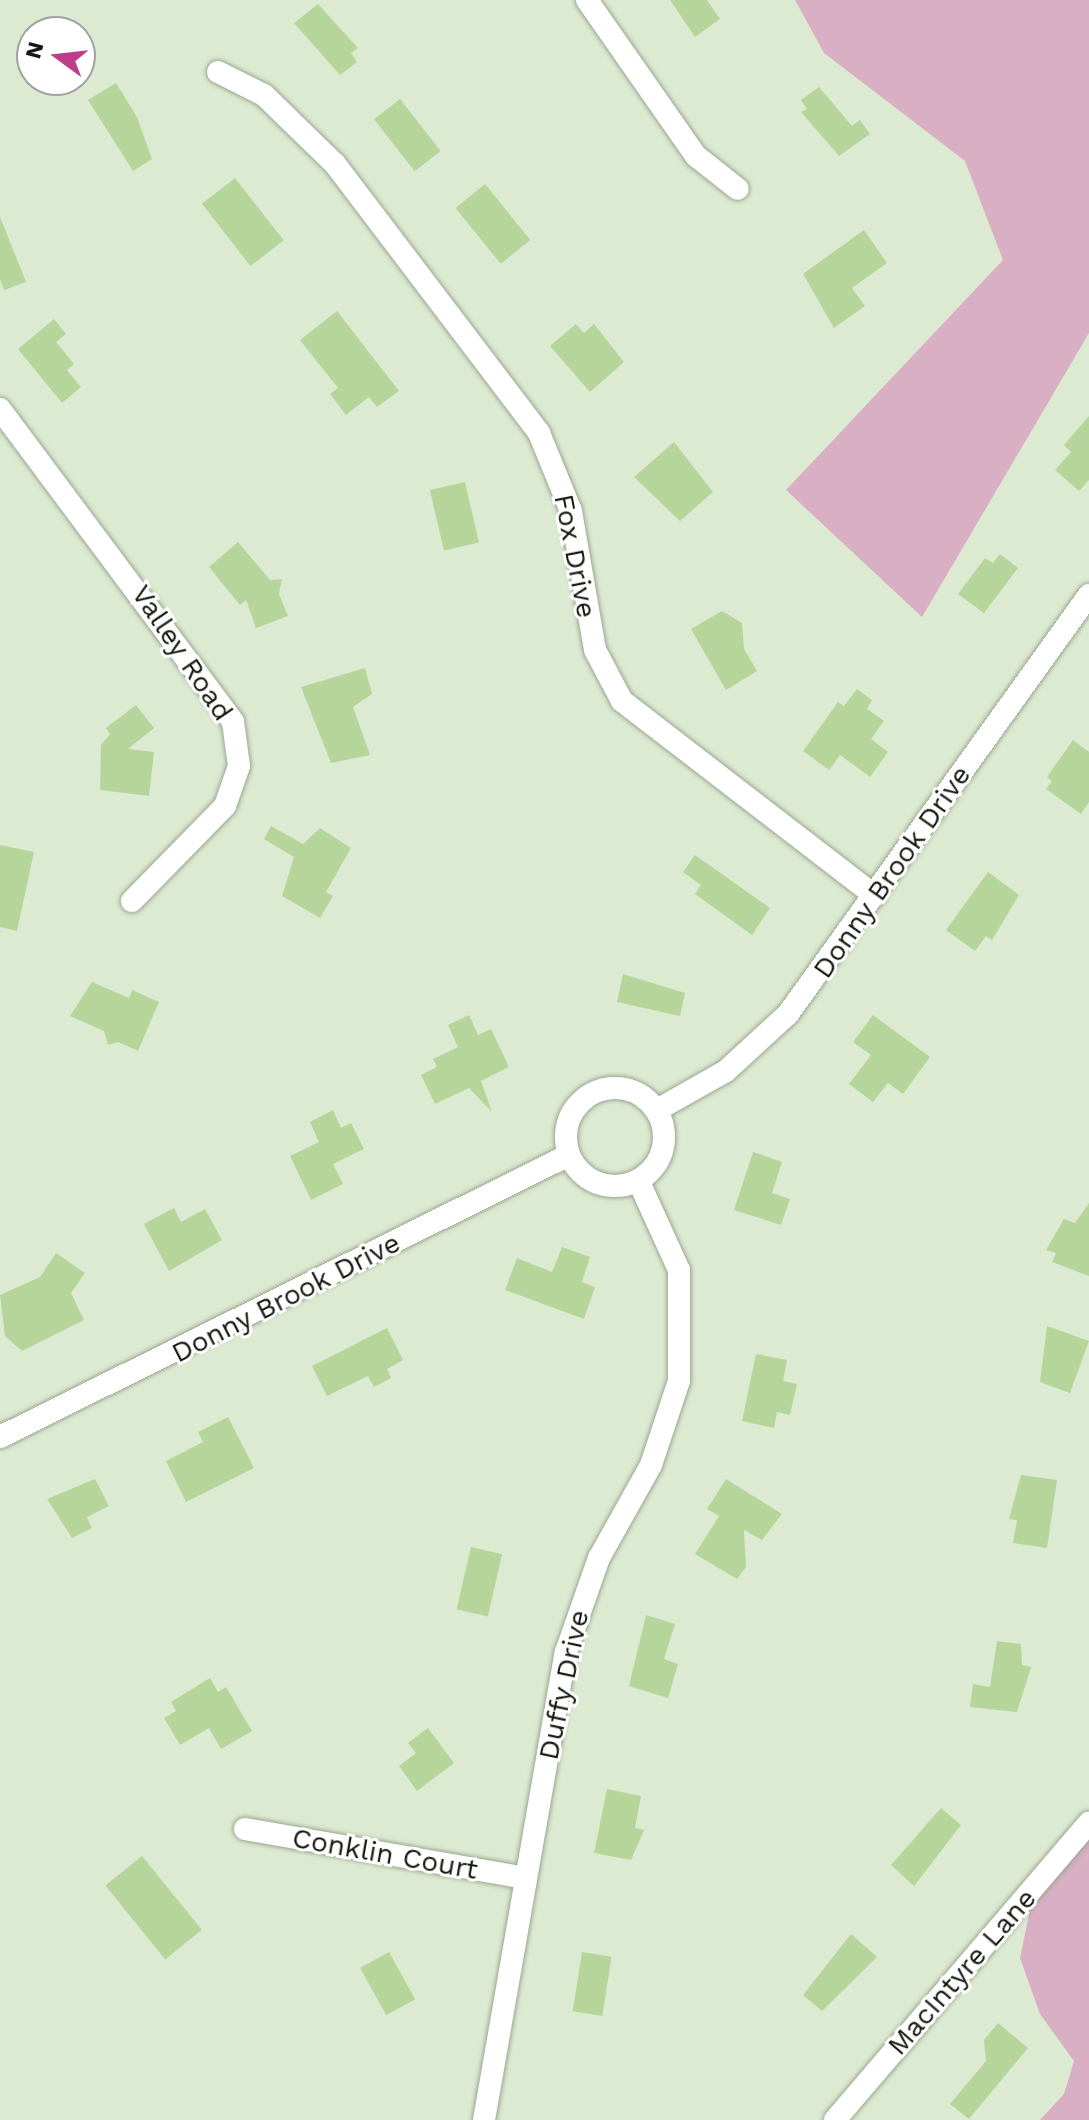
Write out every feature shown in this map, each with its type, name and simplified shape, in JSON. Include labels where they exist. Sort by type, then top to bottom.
[{"type":"street","points":[[587,0],[696,156],[738,189]]},
{"type":"street","name":"Fox Drive","points":[[218,72],[264,95],[335,164],[539,433],[571,511],[595,650],[622,701],[875,896]]},
{"type":"street","name":"Valley Road","points":[[0,409],[233,722],[239,766],[225,806],[132,901]]},
{"type":"street","name":"Donny Brook Drive","points":[[657,1110],[715,1079],[762,1040],[816,979],[1089,595]]},
{"type":"street","points":[[600,1089],[632,1090],[657,1110],[664,1141],[660,1157],[638,1180],[606,1185],[578,1170],[569,1155],[567,1132],[574,1109],[600,1089]]},
{"type":"street","name":"Donny Brook Drive","points":[[0,1437],[569,1155]]},
{"type":"street","name":"Duffy Drive","points":[[484,2120],[526,1878],[580,1604],[651,1465],[679,1381],[679,1270],[638,1180]]},
{"type":"street","name":"MacIntyre Lane","points":[[835,2120],[1089,1823]]},
{"type":"street","name":"Conklin Court","points":[[245,1829],[526,1878]]},
{"type":"shaded area","points":[[795,0],[1089,0],[1089,333],[922,617],[786,490],[1003,260],[965,161],[824,53]]},
{"type":"shaded area","points":[[1089,1838],[1089,2120],[1040,2120],[1064,2094],[1074,2061],[1040,2014],[1020,1958],[1031,1905]]},
{"type":"building","points":[[670,0],[707,0],[720,19],[695,37]]},
{"type":"building","points":[[318,4],[358,48],[351,53],[357,62],[340,75],[294,23]]},
{"type":"building","points":[[116,83],[137,117],[152,159],[133,171],[88,100]]},
{"type":"building","points":[[819,87],[852,126],[860,120],[870,134],[839,156],[801,112],[807,109],[801,100]]},
{"type":"building","points":[[400,99],[441,151],[415,171],[374,119]]},
{"type":"building","points":[[235,178],[284,240],[251,266],[202,204]]},
{"type":"building","points":[[485,184],[530,240],[501,264],[455,208]]},
{"type":"building","points":[[0,217],[26,282],[4,290],[0,279]]},
{"type":"building","points":[[864,230],[887,263],[852,288],[865,306],[834,328],[803,274]]},
{"type":"building","points":[[337,311],[399,391],[377,407],[369,397],[346,415],[330,394],[338,388],[300,340]]},
{"type":"building","points":[[54,319],[66,334],[56,342],[74,364],[67,370],[81,387],[62,403],[18,349]]},
{"type":"building","points":[[576,324],[584,333],[594,324],[624,362],[590,392],[550,346]]},
{"type":"building","points":[[1089,416],[1089,480],[1079,491],[1055,470],[1071,452],[1064,445]]},
{"type":"building","points":[[674,442],[713,492],[680,521],[634,477]]},
{"type":"building","points":[[465,482],[479,542],[444,551],[430,490]]},
{"type":"building","points":[[238,542],[270,580],[282,579],[279,594],[288,616],[256,628],[246,600],[240,605],[209,567]]},
{"type":"building","points":[[1000,554],[1018,568],[984,613],[958,594],[985,558],[993,563]]},
{"type":"building","points":[[722,611],[742,623],[744,649],[757,671],[726,690],[691,629]]},
{"type":"building","points":[[365,668],[372,694],[353,707],[370,755],[331,763],[301,687]]},
{"type":"building","points":[[857,689],[872,700],[867,709],[884,721],[871,739],[888,752],[870,777],[840,755],[829,770],[803,751],[838,702],[844,706]]},
{"type":"building","points":[[136,705],[154,728],[128,749],[154,752],[149,796],[100,790],[101,745],[110,734],[106,728]]},
{"type":"building","points":[[1073,740],[1089,752],[1089,802],[1081,814],[1046,789],[1052,781],[1047,777]]},
{"type":"building","points":[[271,826],[303,844],[320,828],[351,848],[326,892],[333,896],[320,918],[282,896],[294,857],[264,839]]},
{"type":"building","points":[[0,845],[34,852],[17,931],[0,927]]},
{"type":"building","points":[[695,855],[770,908],[752,935],[695,894],[701,885],[683,872]]},
{"type":"building","points":[[988,872],[1019,895],[992,940],[986,936],[975,951],[946,930]]},
{"type":"building","points":[[623,974],[685,993],[680,1016],[617,1002]]},
{"type":"building","points":[[92,982],[129,998],[132,990],[159,1002],[138,1051],[118,1042],[108,1045],[104,1031],[70,1016]]},
{"type":"building","points":[[469,1015],[478,1035],[491,1029],[509,1067],[481,1081],[492,1112],[469,1088],[435,1104],[421,1075],[437,1067],[433,1059],[458,1047],[448,1025]]},
{"type":"building","points":[[873,1015],[930,1057],[903,1094],[888,1083],[873,1102],[849,1084],[871,1055],[853,1042]]},
{"type":"building","points":[[333,1110],[341,1128],[351,1123],[364,1149],[333,1164],[343,1184],[311,1200],[290,1156],[319,1142],[310,1122]]},
{"type":"building","points":[[753,1152],[782,1162],[772,1193],[790,1199],[781,1225],[734,1210]]},
{"type":"building","points":[[1089,1203],[1089,1276],[1052,1262],[1056,1253],[1046,1250],[1064,1219],[1075,1223]]},
{"type":"building","points":[[174,1208],[181,1222],[205,1209],[222,1240],[169,1271],[144,1224]]},
{"type":"building","points":[[562,1247],[590,1257],[582,1282],[595,1287],[584,1319],[505,1290],[517,1258],[552,1272]]},
{"type":"building","points":[[56,1253],[85,1273],[71,1293],[84,1320],[22,1351],[5,1336],[0,1295],[40,1277]]},
{"type":"building","points":[[1047,1326],[1089,1341],[1070,1393],[1040,1382]]},
{"type":"building","points":[[387,1328],[403,1360],[387,1369],[391,1378],[374,1387],[368,1376],[327,1396],[312,1366]]},
{"type":"building","points":[[756,1354],[787,1360],[783,1381],[797,1384],[790,1415],[777,1412],[774,1428],[742,1421]]},
{"type":"building","points":[[228,1417],[254,1468],[186,1502],[166,1461],[203,1442],[198,1432]]},
{"type":"building","points":[[1021,1475],[1057,1480],[1047,1548],[1013,1543],[1017,1520],[1009,1519]]},
{"type":"building","points":[[95,1479],[109,1506],[87,1517],[92,1528],[72,1538],[47,1499]]},
{"type":"building","points":[[726,1479],[782,1514],[762,1540],[744,1530],[746,1567],[737,1579],[695,1554],[719,1516],[707,1509]]},
{"type":"building","points":[[471,1547],[502,1554],[488,1617],[457,1609]]},
{"type":"building","points":[[646,1615],[675,1624],[664,1659],[678,1664],[668,1698],[629,1686]]},
{"type":"building","points":[[997,1641],[1021,1644],[1022,1665],[1031,1667],[1017,1712],[970,1707],[973,1684],[990,1687]]},
{"type":"building","points":[[210,1678],[218,1692],[226,1687],[252,1731],[221,1749],[209,1728],[180,1745],[164,1718],[176,1711],[171,1702]]},
{"type":"building","points":[[428,1728],[454,1763],[417,1791],[399,1766],[416,1753],[408,1743]]},
{"type":"building","points":[[607,1789],[641,1796],[635,1828],[644,1830],[631,1860],[594,1853]]},
{"type":"building","points":[[941,1808],[961,1825],[914,1886],[891,1865]]},
{"type":"building","points":[[142,1856],[202,1930],[165,1959],[105,1886]]},
{"type":"building","points":[[851,1934],[877,1957],[822,2011],[803,1995]]},
{"type":"building","points":[[389,1952],[415,1999],[386,2015],[360,1968]]},
{"type":"building","points":[[582,1952],[612,1957],[602,2016],[573,2011]]},
{"type":"building","points":[[998,2023],[1028,2048],[969,2119],[950,2104],[986,2061],[984,2040]]}]
